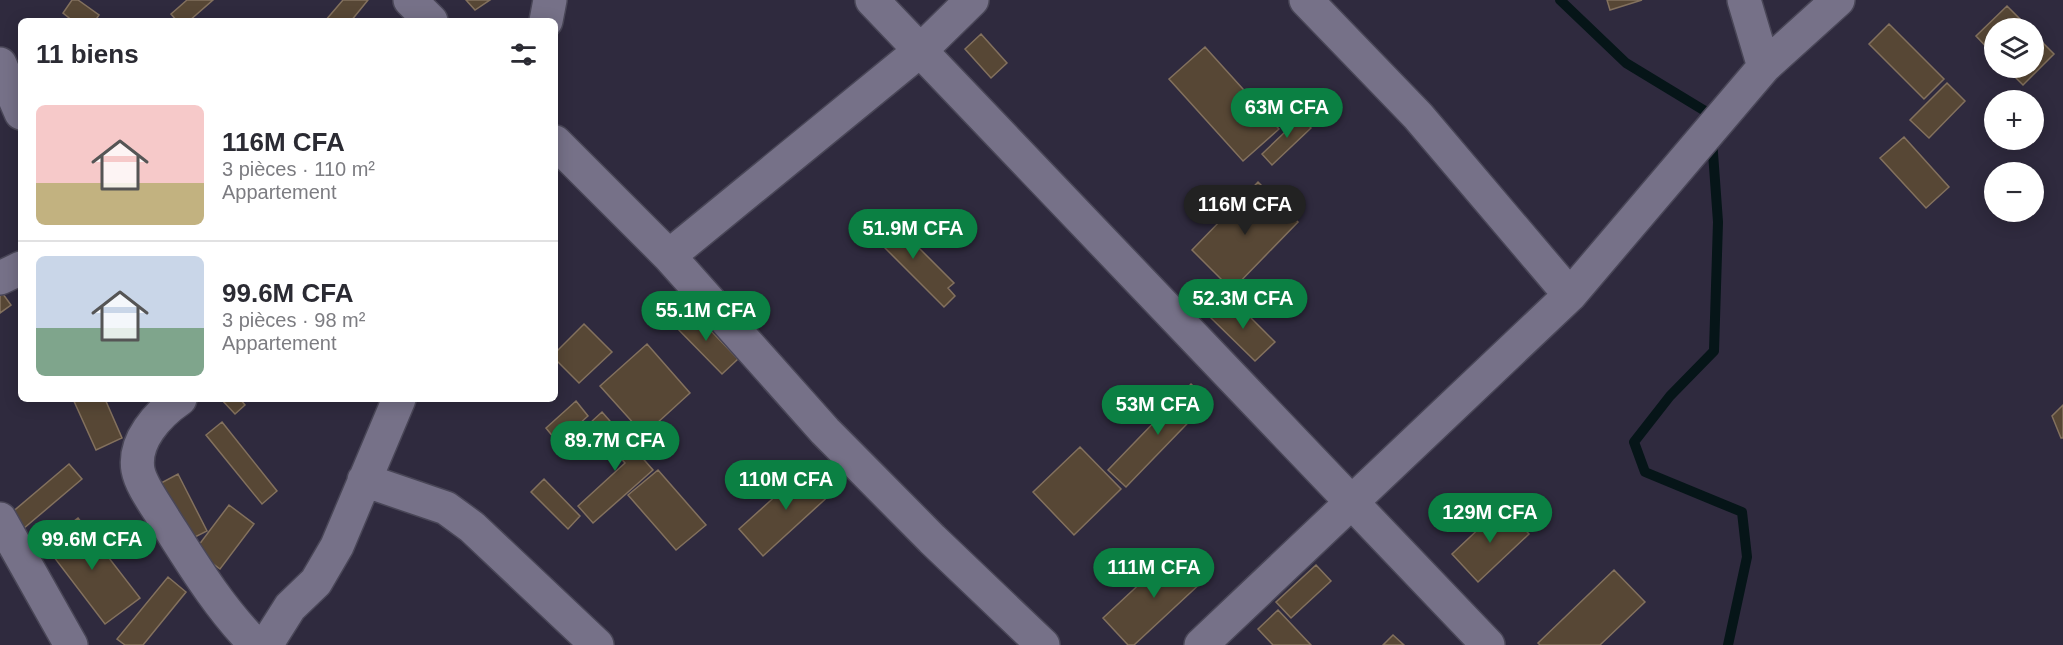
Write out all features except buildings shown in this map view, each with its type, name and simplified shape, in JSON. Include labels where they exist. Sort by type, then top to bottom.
[{"type":"street","points":[[410,0],[428,18]]},
{"type":"street","points":[[547,18],[550,0]]},
{"type":"street","points":[[872,0],[922,49],[1488,645]]},
{"type":"street","points":[[669,256],[922,49],[972,0]]},
{"type":"street","points":[[1306,0],[1418,116],[1570,295]]},
{"type":"street","points":[[1744,0],[1764,67]]},
{"type":"street","points":[[1201,645],[1350,501],[1570,295],[1764,67],[1838,0]]},
{"type":"street","points":[[0,64],[18,106]]},
{"type":"street","points":[[558,145],[669,256],[825,431],[932,539],[1043,645]]},
{"type":"street","points":[[0,278],[18,269]]},
{"type":"street","points":[[176,402],[165,409],[142,440],[138,470],[153,502],[196,570],[236,625],[256,645]]},
{"type":"street","points":[[266,645],[290,607],[321,573],[337,546],[398,402]]},
{"type":"street","points":[[364,480],[446,508],[472,527],[597,645]]},
{"type":"street","points":[[0,519],[71,645]]},
{"type":"waterway","points":[[1560,0],[1626,63],[1710,114],[1711,120]]},
{"type":"waterway","points":[[1712,139],[1718,222],[1714,351],[1670,396],[1634,442],[1645,472],[1742,512],[1747,557],[1728,645]]}]
